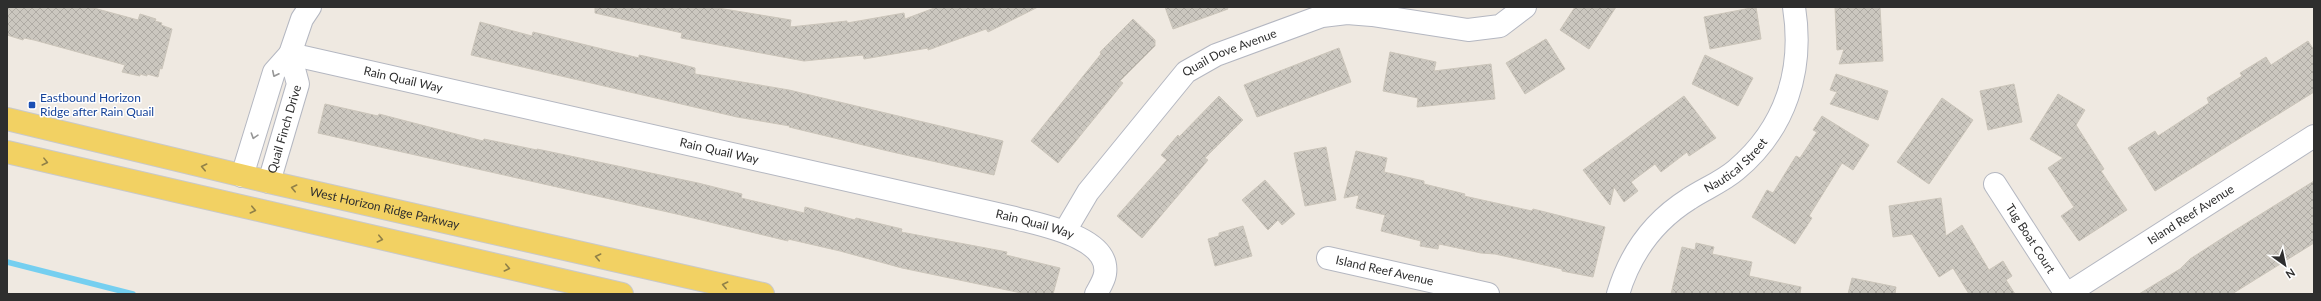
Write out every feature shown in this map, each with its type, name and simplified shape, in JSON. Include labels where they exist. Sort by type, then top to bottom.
[{"type":"main road","name":"West Horizon Ridge Parkway","points":[[7,119],[242,176],[763,294]]},
{"type":"main road","points":[[7,152],[89,173],[622,294]]},
{"type":"main road","points":[[89,173],[123,168],[245,194],[254,194],[262,191],[269,182]]},
{"type":"street","name":"Quail Finch Drive","points":[[242,176],[274,72],[290,54],[302,19],[310,7]]},
{"type":"street","name":"Quail Dove Avenue","points":[[1065,231],[1088,192],[1186,72],[1216,55],[1322,16],[1371,11],[1468,30],[1500,26],[1526,7]]},
{"type":"street","name":"Nautical Street","points":[[1618,294],[1624,276],[1638,248],[1653,229],[1670,213],[1689,199],[1735,171],[1757,150],[1772,130],[1784,107],[1797,63],[1798,39],[1794,7]]},
{"type":"street","name":"Quail Finch Drive","points":[[269,182],[298,84],[290,54]]},
{"type":"street","name":"Rain Quail Way","points":[[290,54],[1065,231],[1095,248],[1103,260],[1105,274],[1096,294]]},
{"type":"street","name":"Island Reef Avenue","points":[[2066,294],[2314,136]]},
{"type":"street","name":"Tug Boat Court","points":[[1995,184],[2066,294]]},
{"type":"street","name":"Island Reef Avenue","points":[[1328,258],[1488,294]]},
{"type":"building","points":[[7,7],[90,7],[138,20],[140,14],[156,19],[155,21],[162,23],[161,25],[172,29],[162,69],[160,68],[158,77],[147,74],[147,76],[140,74],[140,76],[122,72],[125,65],[34,40],[24,38],[23,40],[7,35]]},
{"type":"building","points":[[595,7],[712,7],[791,20],[790,27],[847,21],[847,23],[904,13],[905,19],[937,7],[1038,7],[988,32],[986,29],[928,50],[928,48],[864,59],[863,55],[804,61],[681,38],[682,33],[595,13]]},
{"type":"building","points":[[1165,7],[1227,7],[1228,9],[1173,29]]},
{"type":"building","points":[[1575,7],[1616,7],[1589,49],[1560,30]]},
{"type":"building","points":[[1756,7],[1761,39],[1710,49],[1704,17]]},
{"type":"building","points":[[1835,7],[1880,7],[1883,61],[1839,64],[1844,49],[1837,50]]},
{"type":"building","points":[[1133,19],[1155,40],[1155,46],[1120,81],[1123,83],[1058,163],[1031,141],[1101,54],[1100,52]]},
{"type":"building","points":[[480,22],[532,36],[533,32],[639,58],[639,55],[676,63],[695,68],[695,74],[789,90],[1003,141],[994,175],[888,151],[789,127],[790,126],[737,117],[471,55]]},
{"type":"building","points":[[1546,39],[1565,69],[1525,94],[1506,63]]},
{"type":"building","points":[[2308,41],[2314,50],[2314,92],[2155,191],[2128,148],[2155,131],[2158,136],[2209,103],[2207,98],[2242,76],[2240,73],[2266,57],[2271,65]]},
{"type":"building","points":[[1339,48],[1351,82],[1257,117],[1244,85]]},
{"type":"building","points":[[1390,52],[1436,62],[1434,71],[1491,64],[1495,99],[1417,107],[1418,98],[1383,91]]},
{"type":"building","points":[[1705,55],[1753,78],[1738,106],[1692,84]]},
{"type":"building","points":[[1836,74],[1888,91],[1878,120],[1830,104],[1837,92],[1830,90]]},
{"type":"building","points":[[2014,84],[2022,122],[1988,130],[1980,91]]},
{"type":"building","points":[[2058,94],[2085,110],[2076,125],[2104,169],[2101,171],[2127,210],[2079,241],[2061,216],[2074,207],[2048,168],[2063,158],[2030,139]]},
{"type":"building","points":[[1219,96],[1243,120],[1205,158],[1208,160],[1142,238],[1117,216],[1167,160],[1161,155],[1178,135],[1179,137]]},
{"type":"building","points":[[1684,96],[1716,138],[1689,156],[1687,152],[1661,172],[1655,164],[1631,182],[1638,191],[1624,202],[1614,187],[1610,205],[1583,170]]},
{"type":"building","points":[[1942,98],[1973,120],[1929,184],[1897,162]]},
{"type":"building","points":[[325,104],[378,116],[379,114],[483,141],[484,139],[537,149],[698,183],[742,194],[741,198],[804,213],[805,207],[855,220],[856,218],[902,229],[901,232],[1007,252],[1006,255],[1060,268],[1053,294],[1026,294],[902,268],[840,251],[788,239],[788,241],[681,215],[318,133]]},
{"type":"building","points":[[1822,116],[1869,145],[1853,170],[1842,163],[1809,216],[1812,218],[1795,244],[1752,217],[1767,190],[1773,193],[1796,156],[1800,158],[1817,132],[1813,130]]},
{"type":"building","points":[[1326,147],[1336,200],[1305,206],[1294,153]]},
{"type":"building","points":[[1356,151],[1387,158],[1384,172],[1424,181],[1424,184],[1465,194],[1464,196],[1532,211],[1533,209],[1605,227],[1593,277],[1562,271],[1562,269],[1495,254],[1481,253],[1439,244],[1438,249],[1420,246],[1421,241],[1381,231],[1385,215],[1356,208],[1359,195],[1344,198]]},
{"type":"building","points":[[1265,180],[1295,214],[1282,225],[1278,220],[1268,230],[1242,200]]},
{"type":"building","points":[[2314,181],[2314,243],[2232,294],[2139,294],[2180,269],[2190,259]]},
{"type":"building","points":[[1941,198],[1946,236],[1962,225],[1989,270],[2003,261],[2012,276],[2006,280],[2015,294],[1969,294],[1953,268],[1939,277],[1912,234],[1893,237],[1889,206]]},
{"type":"building","points":[[1243,226],[1252,256],[1215,266],[1208,239],[1219,236],[1219,233]]},
{"type":"building","points":[[1696,243],[1714,247],[1712,254],[1752,262],[1749,276],[1801,287],[1800,294],[1671,294],[1682,247],[1695,250]]},
{"type":"building","points":[[1852,278],[1896,287],[1895,294],[1848,294]]},
{"type":"waterway","points":[[7,262],[133,294]]},
{"type":"place","name":"Eastbound Horizon Ridge after Rain Quail","points":[[32,105]]}]
